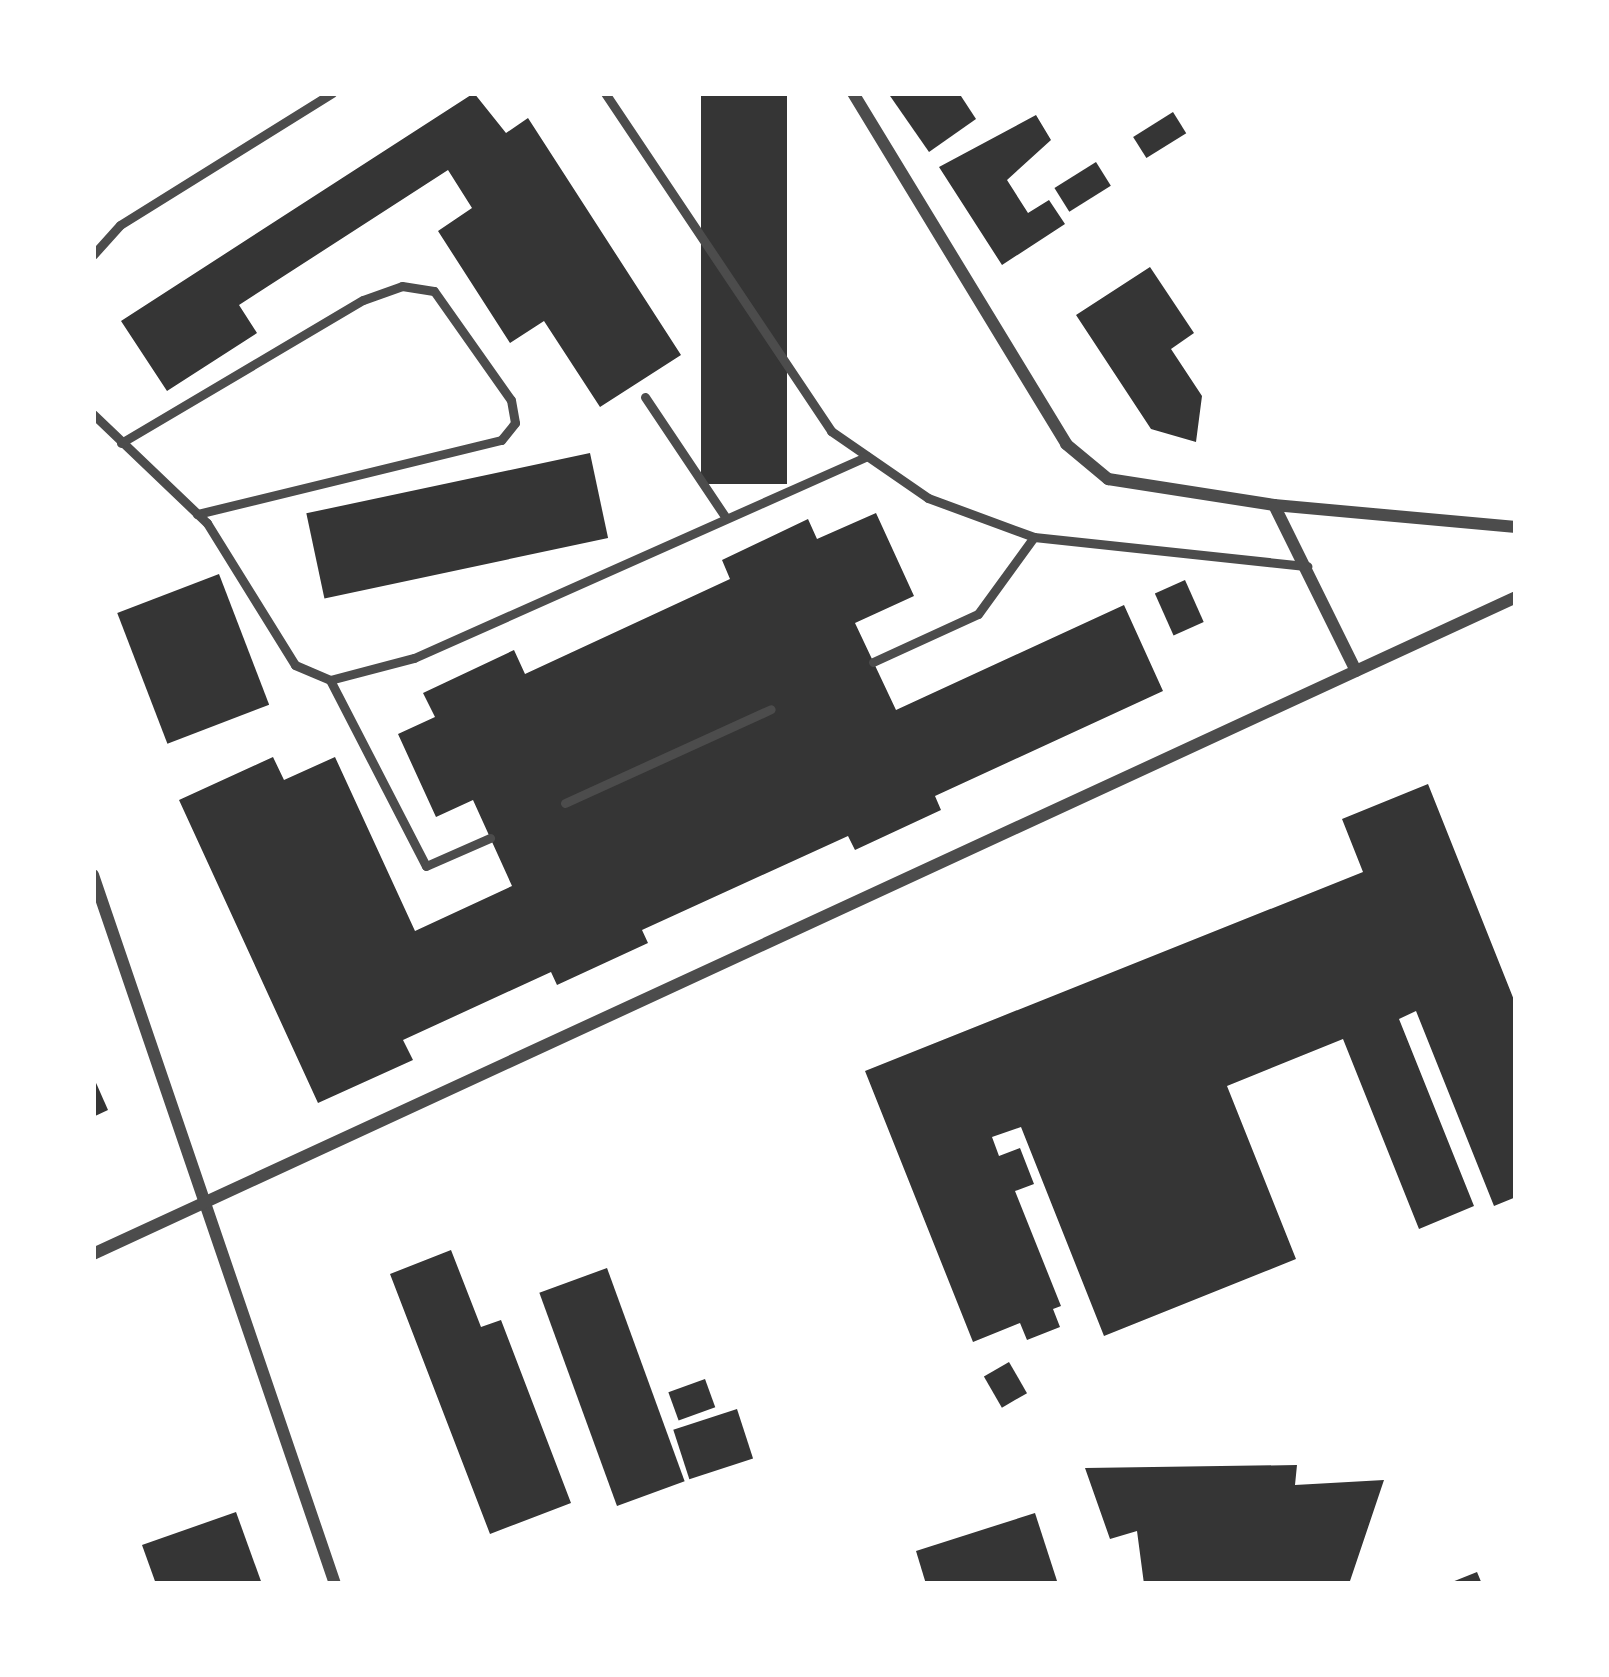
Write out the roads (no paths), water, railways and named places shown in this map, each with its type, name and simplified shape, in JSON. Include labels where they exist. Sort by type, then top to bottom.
[{"type":"street","points":[[853,93],[1066,444],[1108,479],[1274,506],[1516,527]]},
{"type":"street","points":[[1274,506],[1356,671]]},
{"type":"street","points":[[93,1254],[1516,597]]},
{"type":"street","points":[[93,875],[334,1584]]},
{"type":"lane","points":[[605,93],[831,431],[928,498],[1034,537],[1307,566]]},
{"type":"lane","points":[[93,256],[120,225],[327,94]]},
{"type":"lane","points":[[121,442],[363,300],[402,286],[434,291],[511,400],[515,423],[501,440],[197,514]]},
{"type":"lane","points":[[645,398],[726,518]]},
{"type":"lane","points":[[93,414],[197,514],[296,665],[330,680],[414,658],[867,456]]},
{"type":"lane","points":[[873,662],[977,614],[1034,537]]},
{"type":"lane","points":[[330,680],[426,866],[490,838]]},
{"type":"lane","points":[[565,803],[771,709]]}]
